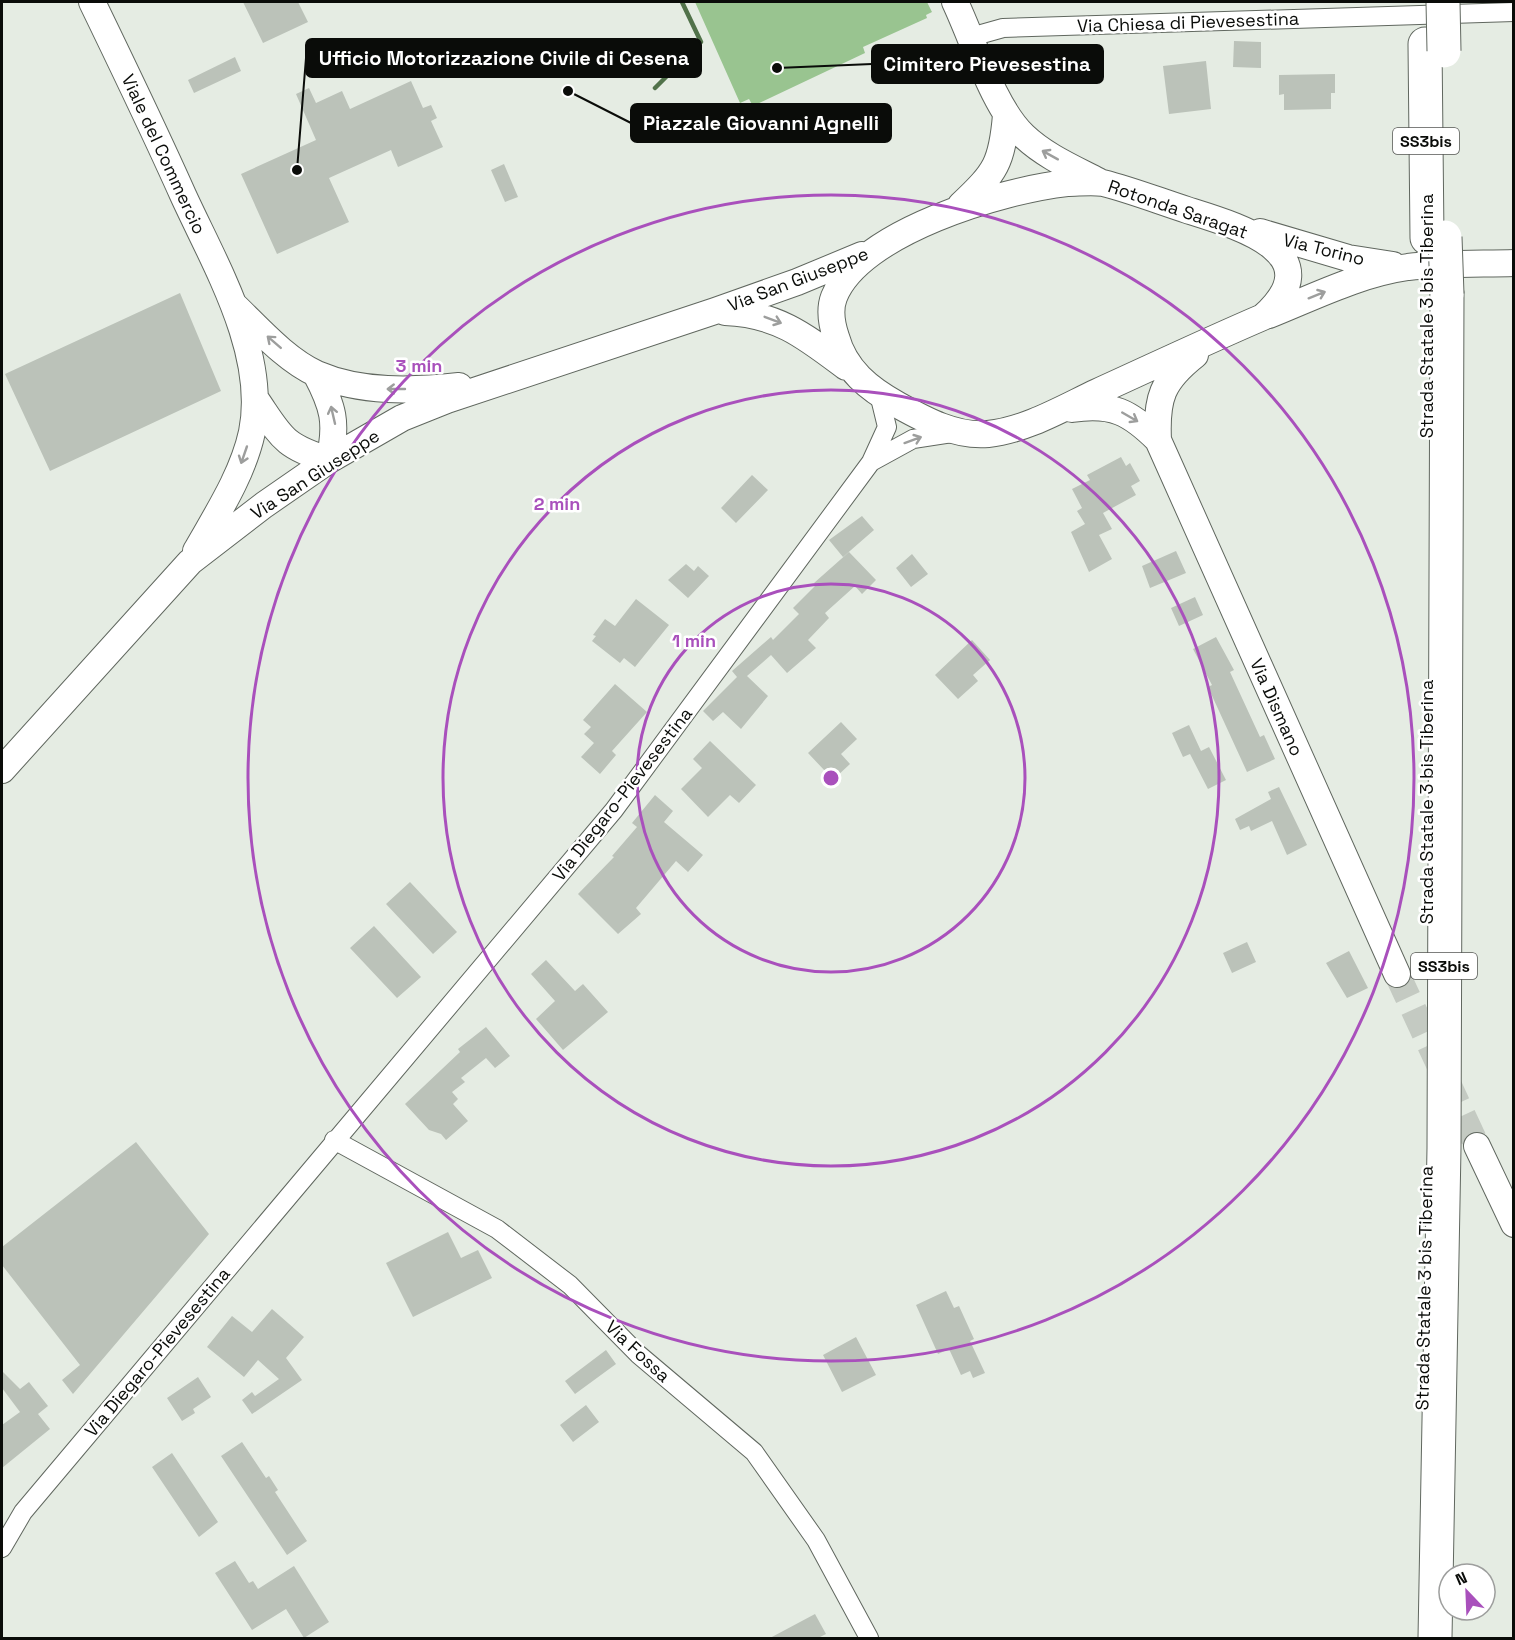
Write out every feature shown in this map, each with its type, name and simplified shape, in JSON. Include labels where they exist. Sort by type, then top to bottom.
[{"type":"highway","name":"Strada Statale 3 bis Tiberina","points":[[1424,2],[1435,47]]},
{"type":"highway","name":"Strada Statale 3 bis Tiberina","points":[[1436,1638],[1444,1148],[1435,47],[1443,2]]},
{"type":"highway","name":"Strada Statale 3 bis Tiberina","points":[[1417,1638],[1426,1139],[1425,581],[1437,294]]},
{"type":"main road","name":"Viale del Commercio","points":[[92,2],[234,306],[248,356],[255,398],[252,432],[238,473],[190,562]]},
{"type":"main road","points":[[955,2],[1006,116],[1023,136],[1042,151],[1101,183]]},
{"type":"main road","points":[[956,210],[986,182],[996,168],[1001,153],[1006,116]]},
{"type":"main road","name":"Rotonda Saragat","points":[[1101,183],[1241,227],[1278,251],[1288,273],[1289,282],[1284,294],[1263,317],[1054,412],[1014,429],[997,433],[959,432],[923,419],[879,394],[851,370],[838,345],[832,326],[833,297],[850,271],[881,246],[956,210],[1039,186],[1101,183]]},
{"type":"main road","name":"Via Torino","points":[[1241,227],[1348,258],[1408,267],[1514,263]]},
{"type":"main road","name":"Via San Giuseppe","points":[[2,771],[190,562],[264,505],[329,460],[402,418],[496,382],[797,282],[881,246]]},
{"type":"main road","name":"Via Torino","points":[[1263,317],[1365,277],[1408,267]]},
{"type":"main road","name":"Viale del Commercio","points":[[234,306],[293,358],[316,374],[347,384],[387,389],[429,389],[496,382]]},
{"type":"main road","name":"Via San Giuseppe","points":[[715,311],[769,317],[799,331],[851,370]]},
{"type":"main road","name":"Via Dismano","points":[[1158,440],[1158,406],[1167,382],[1178,369],[1221,335]]},
{"type":"main road","name":"Viale del Commercio","points":[[255,398],[284,440],[301,452],[329,460],[335,425],[328,398],[316,374]]},
{"type":"main road","name":"Via Dismano","points":[[1054,412],[1087,407],[1113,408],[1142,424],[1158,440],[1397,974]]},
{"type":"main road","points":[[1477,1146],[1514,1224]]},
{"type":"street","name":"Via Chiesa di Pievesestina","points":[[971,37],[1003,28],[1514,12]]},
{"type":"street","name":"Via Diegaro-Pievesestina","points":[[2,1548],[23,1512],[614,810],[871,462],[887,427],[879,394]]},
{"type":"street","name":"Via Diegaro-Pievesestina","points":[[871,462],[901,444],[920,437],[959,432]]},
{"type":"street","name":"Via Fossa","points":[[334,1140],[497,1229],[570,1285],[638,1354],[754,1452],[816,1540],[869,1638]]},
{"type":"green space","points":[[695,2],[927,2],[932,12],[926,15],[927,18],[863,47],[865,53],[753,106],[749,99],[740,103]]},
{"type":"building","points":[[243,2],[298,2],[308,22],[263,43]]},
{"type":"building","points":[[1234,41],[1261,42],[1261,68],[1233,67]]},
{"type":"building","points":[[235,57],[241,71],[194,93],[188,80]]},
{"type":"building","points":[[1206,61],[1211,109],[1169,114],[1163,66]]},
{"type":"building","points":[[1335,74],[1335,93],[1331,93],[1331,109],[1284,110],[1284,94],[1279,95],[1279,75]]},
{"type":"building","points":[[411,81],[423,108],[431,105],[437,118],[431,121],[443,147],[398,167],[391,150],[329,178],[349,222],[277,254],[241,174],[316,140],[296,94],[309,88],[316,103],[342,91],[350,109]]},
{"type":"building","points":[[504,164],[518,197],[505,202],[491,170]]},
{"type":"building","points":[[180,293],[221,391],[50,471],[5,374]]},
{"type":"building","points":[[1121,457],[1126,466],[1130,463],[1140,481],[1131,486],[1136,495],[1103,513],[1112,529],[1099,535],[1112,559],[1089,572],[1071,532],[1085,524],[1077,511],[1082,508],[1072,489],[1090,480],[1087,475]]},
{"type":"building","points":[[752,475],[768,490],[736,523],[721,508]]},
{"type":"building","points":[[862,516],[874,530],[843,557],[829,540]]},
{"type":"building","points":[[1176,551],[1186,573],[1150,588],[1142,566]]},
{"type":"building","points":[[849,552],[876,580],[862,594],[855,586],[825,613],[829,618],[808,640],[816,648],[787,673],[771,655],[747,676],[768,696],[741,729],[723,712],[713,721],[703,711],[737,677],[732,671],[771,637],[773,640],[799,614],[793,608],[816,585],[814,583]]},
{"type":"building","points":[[912,554],[928,574],[911,587],[896,568]]},
{"type":"building","points":[[686,564],[694,571],[698,566],[709,576],[688,598],[668,580]]},
{"type":"building","points":[[1195,597],[1203,615],[1179,626],[1171,608]]},
{"type":"building","points":[[636,599],[669,625],[635,667],[624,658],[620,663],[592,641],[596,636],[593,635],[605,619],[615,626]]},
{"type":"building","points":[[1216,637],[1234,670],[1230,672],[1260,737],[1264,735],[1275,759],[1247,772],[1208,687],[1212,685],[1193,649]]},
{"type":"building","points":[[972,640],[990,660],[973,675],[978,681],[958,699],[935,675]]},
{"type":"building","points":[[615,684],[647,712],[612,751],[616,755],[600,774],[581,757],[594,743],[584,734],[591,727],[583,720]]},
{"type":"building","points":[[841,722],[857,739],[841,754],[850,764],[836,777],[828,768],[825,771],[808,753]]},
{"type":"building","points":[[1189,725],[1201,751],[1209,747],[1226,780],[1208,789],[1190,754],[1183,757],[1172,733]]},
{"type":"building","points":[[710,741],[756,785],[739,803],[730,795],[708,817],[681,789],[702,768],[693,759]]},
{"type":"building","points":[[1279,787],[1307,845],[1287,855],[1272,821],[1251,831],[1249,826],[1240,830],[1235,819],[1271,799],[1268,792]]},
{"type":"building","points":[[655,795],[673,811],[664,822],[703,855],[688,872],[676,861],[636,908],[641,914],[618,934],[578,894],[614,857],[612,856],[637,827],[632,823]]},
{"type":"building","points":[[410,882],[457,932],[433,954],[386,904]]},
{"type":"building","points":[[374,926],[421,977],[397,998],[350,948]]},
{"type":"building","points":[[1247,942],[1256,962],[1232,973],[1223,953]]},
{"type":"building","points":[[1349,951],[1368,988],[1347,998],[1326,963]]},
{"type":"building","points":[[546,960],[575,991],[583,984],[608,1012],[563,1050],[536,1019],[555,1001],[531,974]]},
{"type":"building","points":[[486,1027],[510,1056],[495,1068],[486,1058],[461,1078],[465,1082],[452,1092],[458,1099],[453,1104],[468,1121],[446,1140],[441,1134],[429,1130],[405,1104],[460,1052],[458,1049]]},
{"type":"building","points":[[136,1142],[209,1234],[73,1394],[62,1380],[80,1365],[2,1265],[2,1247]]},
{"type":"building","points":[[448,1232],[461,1258],[478,1250],[492,1278],[413,1317],[386,1263]]},
{"type":"building","points":[[946,1291],[954,1308],[959,1306],[974,1339],[970,1341],[985,1373],[973,1378],[970,1371],[961,1375],[949,1349],[938,1354],[916,1305]]},
{"type":"building","points":[[272,1309],[304,1337],[286,1358],[302,1380],[252,1414],[242,1400],[252,1392],[255,1396],[279,1379],[258,1360],[244,1377],[207,1347],[232,1316],[252,1332]]},
{"type":"building","points":[[856,1337],[876,1375],[842,1392],[823,1355]]},
{"type":"building","points":[[606,1350],[616,1364],[575,1394],[565,1381]]},
{"type":"building","points":[[2,1371],[20,1389],[29,1382],[48,1406],[38,1414],[50,1429],[2,1468],[2,1425],[20,1412],[2,1388]]},
{"type":"building","points":[[198,1377],[211,1397],[193,1409],[195,1413],[182,1421],[167,1398]]},
{"type":"building","points":[[586,1405],[599,1422],[573,1442],[560,1425]]},
{"type":"building","points":[[242,1442],[266,1478],[269,1476],[278,1490],[275,1492],[307,1541],[287,1555],[221,1456]]},
{"type":"building","points":[[172,1453],[218,1522],[199,1537],[152,1467]]},
{"type":"building","points":[[235,1561],[249,1583],[253,1581],[258,1589],[294,1566],[329,1622],[304,1638],[286,1609],[252,1630],[215,1573]]},
{"type":"building","points":[[815,1614],[826,1634],[818,1638],[770,1638]]},
{"type":"waterway","points":[[655,88],[701,42],[682,2]]},
{"type":"tunnel","points":[[1397,974],[1477,1146]]},
{"type":"place","name":"Cimitero Pievesestina","points":[[777,68]]},
{"type":"place","name":"Piazzale Giovanni Agnelli","points":[[568,91]]},
{"type":"place","name":"Ufficio Motorizzazione Civile di Cesena","points":[[297,170]]}]
